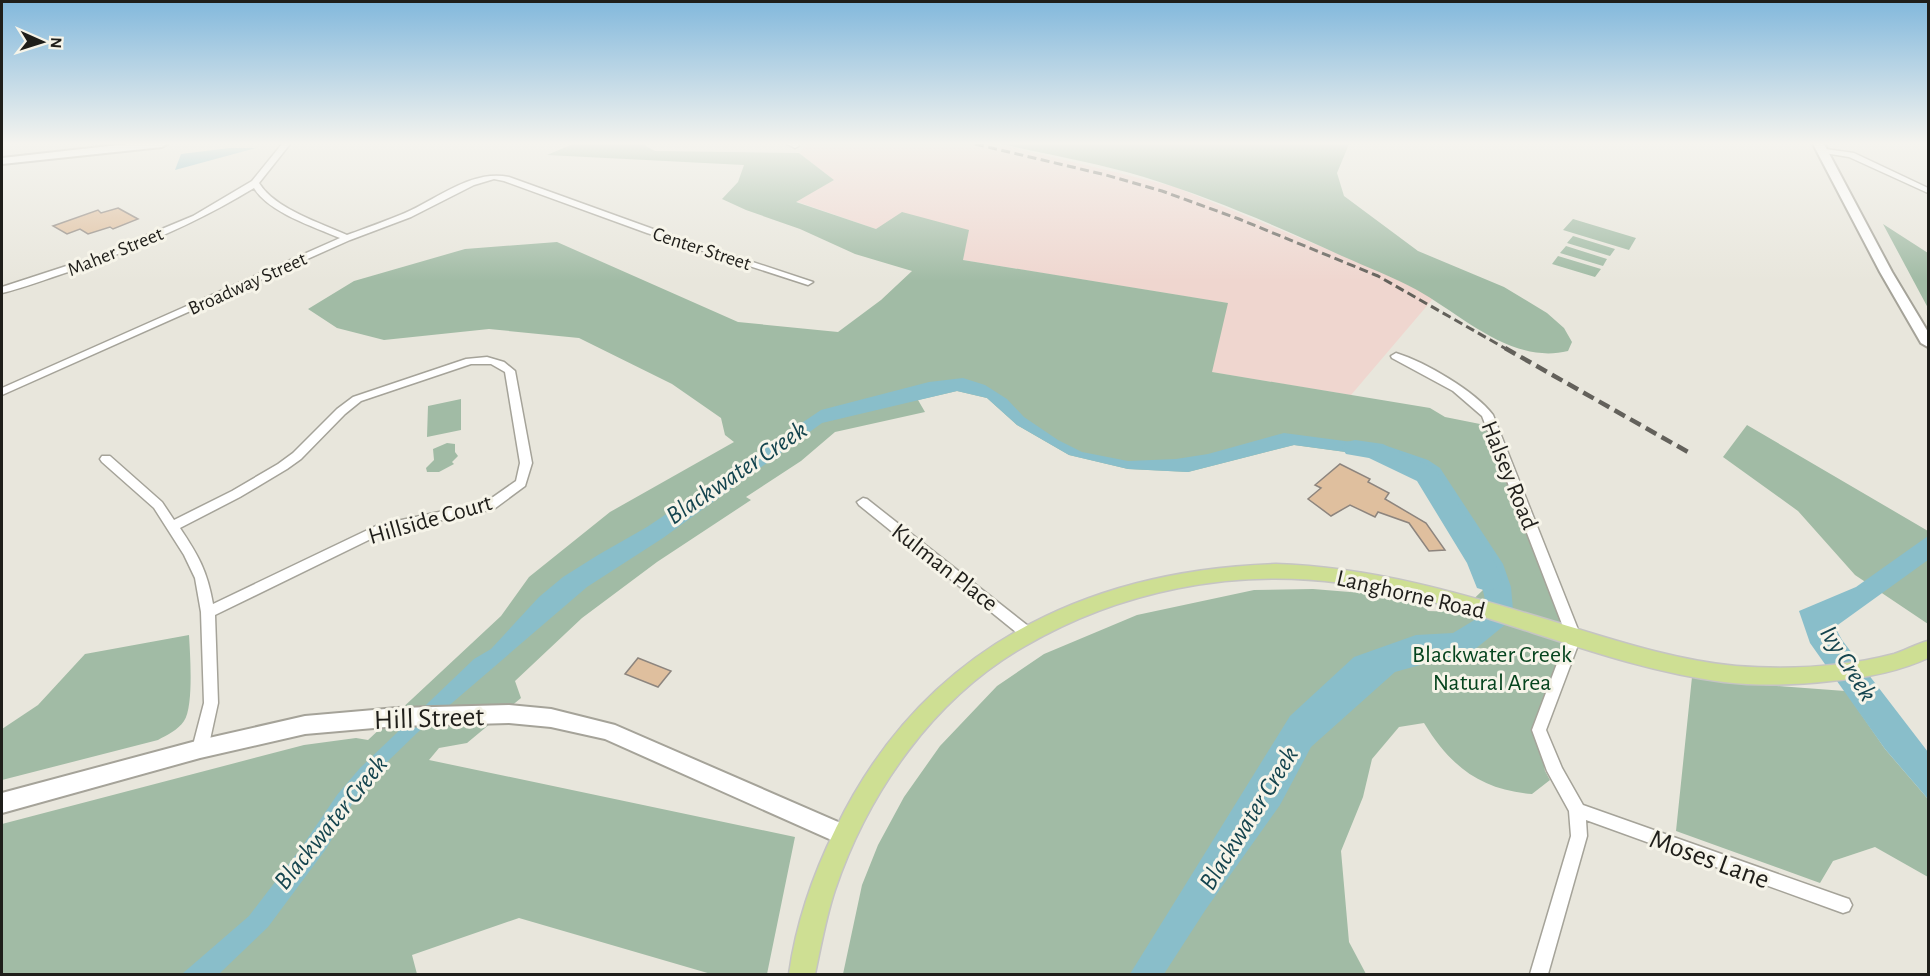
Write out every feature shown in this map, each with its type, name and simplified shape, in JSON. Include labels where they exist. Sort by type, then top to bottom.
[{"type":"main road","points":[[1842,190],[1886,272],[1929,343]]},
{"type":"main road","name":"Langhorne Road","points":[[801,975],[819,895],[844,835],[873,782],[905,736],[975,668],[1027,633],[1076,610],[1134,591],[1191,578],[1242,573],[1283,572],[1371,580],[1450,600],[1652,660],[1723,673],[1807,675],[1871,668],[1909,659],[1929,649]]},
{"type":"main road","name":"Hill Street","points":[[2,803],[200,749],[305,725],[397,717],[490,714],[551,718],[608,731],[844,835]]},
{"type":"street","name":"Maher Street","points":[[2,290],[77,268],[134,246],[198,217],[244,190]]},
{"type":"street","points":[[258,190],[277,204],[347,238]]},
{"type":"street","name":"Broadway Street","points":[[2,392],[347,238],[408,214],[458,190]]},
{"type":"street","name":"Center Street","points":[[533,190],[650,231],[808,282]]},
{"type":"street","name":"Halsey Road","points":[[1396,356],[1448,383],[1480,406],[1486,415],[1566,634]]},
{"type":"street","name":"Hillside Court","points":[[172,526],[261,480],[288,462],[314,440],[344,407],[357,399],[470,361],[488,359],[502,364],[510,371],[526,463],[521,483],[490,506],[382,528],[208,612]]},
{"type":"street","points":[[105,459],[158,505],[190,553],[202,578],[208,612],[212,703],[200,749]]},
{"type":"street","name":"Kulman Place","points":[[863,502],[1027,633]]},
{"type":"street","points":[[1539,975],[1579,836],[1577,810],[1555,771],[1539,730],[1566,634]]},
{"type":"street","name":"Moses Lane","points":[[1577,810],[1843,905]]},
{"type":"shaded area","points":[[816,190],[1181,190],[1437,294],[1351,395],[1211,372],[1227,303],[963,260],[968,230],[876,229],[795,201]]},
{"type":"green space","name":"Blackwater Creek Natural Area","points":[[731,190],[818,190],[796,202],[876,229],[902,212],[969,230],[963,260],[1228,303],[1212,372],[1430,408],[1445,417],[1490,426],[1574,637],[1539,730],[1545,771],[1550,780],[1532,794],[1497,787],[1469,774],[1457,764],[1434,739],[1424,723],[1399,727],[1372,759],[1363,797],[1341,851],[1349,942],[1366,974],[843,974],[862,885],[878,845],[904,797],[940,746],[997,686],[1044,654],[1137,615],[1254,590],[1313,589],[1362,593],[1422,605],[1428,611],[1460,612],[1483,590],[1474,556],[1426,475],[1389,458],[1294,445],[1188,472],[1128,469],[1069,455],[1017,425],[987,398],[957,391],[918,400],[925,412],[835,432],[801,461],[746,497],[751,500],[657,562],[582,618],[515,681],[521,698],[467,743],[439,748],[429,760],[795,837],[767,974],[711,974],[519,918],[412,955],[417,974],[2,974],[2,824],[304,745],[356,738],[368,740],[501,616],[529,577],[610,512],[734,442],[725,435],[721,418],[672,384],[579,338],[489,329],[384,340],[337,328],[308,309],[354,281],[465,249],[557,242],[738,322],[838,332],[881,300],[912,271],[855,254],[800,229],[722,199]]},
{"type":"green space","points":[[1182,190],[1342,190],[1344,196],[1418,251],[1504,287],[1547,313],[1564,328],[1572,342],[1568,351],[1547,353],[1527,351],[1507,344],[1488,335],[1408,285],[1219,203]]},
{"type":"green space","points":[[1573,219],[1636,238],[1629,250],[1563,230]]},
{"type":"green space","points":[[1883,224],[1928,253],[1928,308]]},
{"type":"green space","points":[[1573,236],[1615,249],[1610,256],[1567,243]]},
{"type":"green space","points":[[1566,246],[1607,259],[1603,266],[1560,253]]},
{"type":"green space","points":[[1558,256],[1601,269],[1595,277],[1552,264]]},
{"type":"green space","points":[[461,399],[461,430],[427,437],[428,406]]},
{"type":"green space","points":[[1747,425],[1928,531],[1928,624],[1855,575],[1798,511],[1723,457]]},
{"type":"green space","points":[[447,443],[455,444],[455,452],[458,456],[452,462],[454,464],[439,472],[427,472],[426,468],[434,460],[433,449]]},
{"type":"green space","points":[[189,635],[191,679],[189,704],[184,721],[176,730],[158,740],[2,780],[2,729],[38,705],[85,654]]},
{"type":"green space","points":[[1692,677],[1845,691],[1885,749],[1928,799],[1928,877],[1875,847],[1833,861],[1820,883],[1676,831]]},
{"type":"water","points":[[963,378],[985,385],[1007,399],[1024,417],[1058,440],[1082,452],[1128,461],[1176,459],[1208,454],[1284,433],[1390,447],[1428,460],[1440,468],[1503,564],[1511,587],[1513,610],[1511,620],[1474,650],[1395,672],[1311,747],[1280,805],[1206,909],[1164,974],[1130,974],[1290,716],[1354,657],[1416,635],[1453,633],[1486,613],[1477,564],[1464,527],[1424,471],[1398,459],[1294,445],[1188,472],[1128,469],[1069,455],[1017,425],[987,398],[957,391],[822,423],[663,538],[587,587],[417,733],[384,765],[356,797],[326,849],[268,927],[219,974],[182,974],[249,916],[301,848],[337,795],[360,768],[474,659],[491,649],[539,597],[563,577],[647,527],[821,410],[929,382]]},
{"type":"water","name":"Ivy Creek","points":[[1928,536],[1928,560],[1835,627],[1842,640],[1928,752],[1928,799],[1885,749],[1810,643],[1799,611],[1856,587]]},
{"type":"building","points":[[118,208],[138,219],[113,229],[110,227],[88,234],[80,229],[67,234],[53,226],[98,210],[101,213]]},
{"type":"building","points":[[1340,464],[1370,479],[1368,482],[1389,493],[1385,499],[1426,523],[1445,550],[1429,551],[1409,523],[1378,512],[1375,517],[1350,505],[1331,516],[1308,499],[1321,488],[1315,485]]},
{"type":"building","points":[[638,658],[671,671],[658,687],[625,674]]},
{"type":"waterway","name":"Blackwater Creek","points":[[1355,448],[1374,450],[1426,475],[1481,562],[1487,580]]},
{"type":"railway","points":[[1157,190],[1239,219],[1378,276],[1508,350]]},
{"type":"railway","points":[[1505,348],[1688,452]]}]
